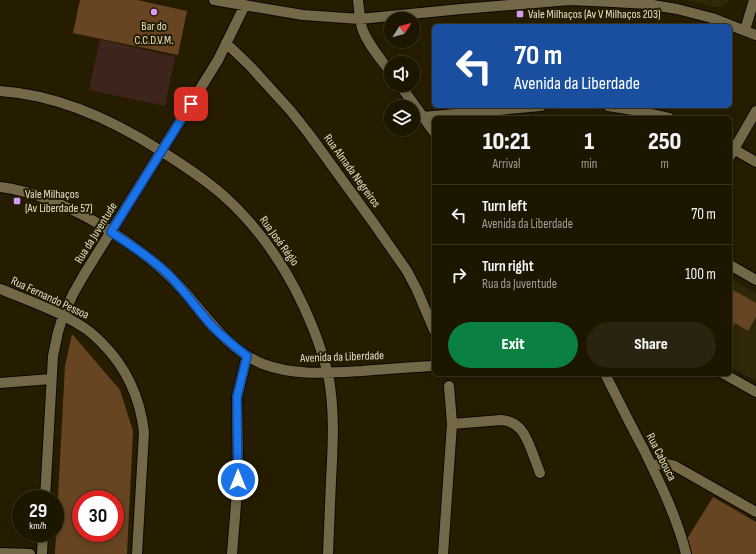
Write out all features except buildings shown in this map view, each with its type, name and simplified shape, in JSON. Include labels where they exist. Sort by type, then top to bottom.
[{"type":"street","points":[[214,0],[303,15],[360,19],[460,4],[570,0],[647,4],[677,9],[728,24]]},
{"type":"street","points":[[358,0],[360,19],[363,29],[368,41],[384,63]]},
{"type":"street","points":[[745,30],[754,0]]},
{"type":"street","name":"Rua da Juventude","points":[[45,490],[53,356],[63,316],[74,294],[111,232],[218,60],[245,5]]},
{"type":"street","points":[[732,25],[756,35]]},
{"type":"street","name":"Rua Almada Negreiros","points":[[226,43],[249,65],[290,110],[309,134],[407,270],[432,325]]},
{"type":"street","name":"Rua José Régio","points":[[0,91],[18,92],[67,105],[90,113],[142,139],[211,185],[244,215],[269,246],[290,277],[306,311],[318,342],[327,373],[333,420],[328,554]]},
{"type":"street","points":[[405,92],[432,129]]},
{"type":"street","points":[[434,116],[519,108]]},
{"type":"street","points":[[620,108],[660,116]]},
{"type":"street","points":[[732,149],[756,111]]},
{"type":"street","points":[[423,117],[432,116]]},
{"type":"street","points":[[732,151],[756,162]]},
{"type":"street","name":"Avenida da Liberdade","points":[[0,187],[20,190],[71,209],[111,232],[150,259],[167,274],[183,290],[212,326],[224,338],[247,356],[262,364],[278,369],[300,372],[327,373],[432,366]]},
{"type":"street","points":[[732,266],[756,280]]},
{"type":"street","name":"Rua Fernando Pessoa","points":[[0,289],[10,292],[84,327],[108,349],[116,359],[132,387],[138,403],[144,432],[137,554]]},
{"type":"street","points":[[232,554],[238,480],[237,397],[247,356]]},
{"type":"street","name":"Rua Cabouca","points":[[606,376],[665,493],[675,516],[686,554]]},
{"type":"street","points":[[728,376],[756,392]]},
{"type":"street","points":[[0,383],[51,379]]},
{"type":"street","points":[[443,554],[452,424],[449,386]]},
{"type":"street","points":[[452,424],[501,420],[507,420],[514,423],[525,435],[540,473]]},
{"type":"street","points":[[651,465],[666,464],[675,466],[756,512]]},
{"type":"street","points":[[42,554],[43,542]]},
{"type":"street","points":[[0,553],[30,554]]},
{"type":"shaded area","points":[[688,0],[731,0],[725,5],[714,7]]},
{"type":"shaded area","points":[[100,39],[175,57],[165,106],[89,90]]},
{"type":"shaded area","points":[[732,279],[756,293],[756,381],[732,368]]},
{"type":"place","name":"Bar do C.C.D.V.M.","points":[[154,12]]},
{"type":"place","name":"Vale Milhaços (Av V Milhaços 203)","points":[[520,14]]},
{"type":"place","name":"Vale Milhaços (Av Liberdade 57)","points":[[17,201]]},
{"type":"route","points":[[191,104],[111,232],[150,259],[167,274],[183,290],[212,326],[224,338],[247,356],[237,397],[238,480]]}]
